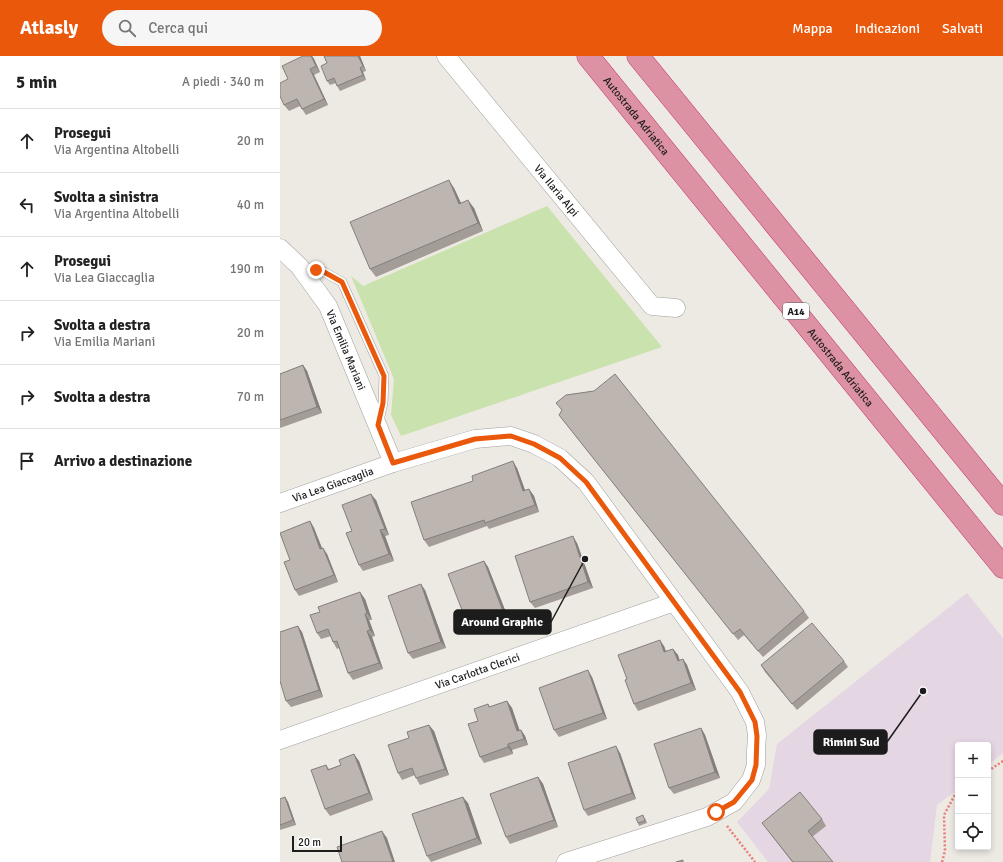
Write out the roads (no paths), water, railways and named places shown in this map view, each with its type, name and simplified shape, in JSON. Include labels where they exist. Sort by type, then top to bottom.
[{"type":"highway","name":"Autostrada Adriatica","points":[[588,56],[1003,567]]},
{"type":"highway","points":[[638,56],[1003,504]]},
{"type":"street","name":"Via Ilaria Alpi","points":[[446,56],[652,306],[676,308]]},
{"type":"street","name":"Via Emilia Mariani","points":[[280,248],[299,266],[328,306],[393,463]]},
{"type":"street","name":"Via Lea Giaccaglia","points":[[280,503],[393,463],[475,439],[511,436],[534,444],[560,458],[586,482],[740,692],[755,722],[757,736],[756,765],[752,780],[734,802],[707,817],[566,862]]},
{"type":"street","name":"Via Carlotta Clerici","points":[[280,740],[674,602]]},
{"type":"lane","points":[[299,266],[324,272],[342,282],[384,376],[383,403],[378,425]]},
{"type":"place","name":"Around Graphic","points":[[585,559]]},
{"type":"place","name":"Rimini Sud","points":[[923,691]]}]
